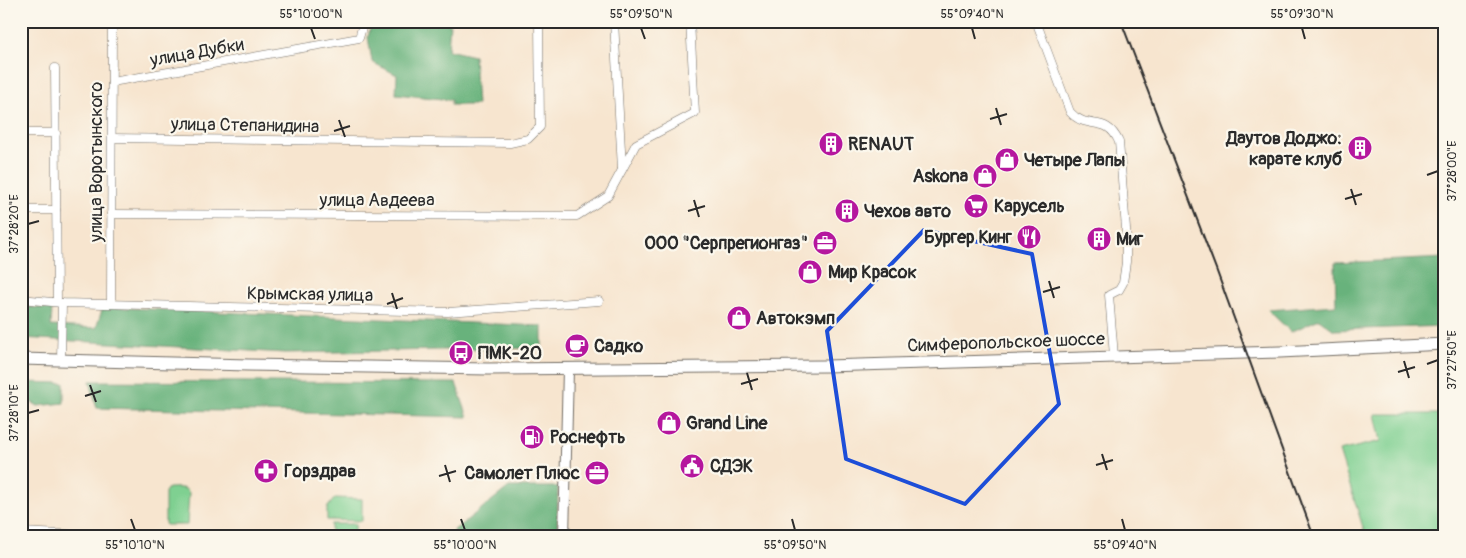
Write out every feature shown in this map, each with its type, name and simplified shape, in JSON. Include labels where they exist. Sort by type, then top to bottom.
[{"type":"main road","name":"Симферопольское шоссе","points":[[21,359],[277,366],[568,369],[826,366],[1280,352],[1445,344]]},
{"type":"street","name":"улица Воротынского","points":[[111,303],[112,21]]},
{"type":"street","name":"улица Дубки","points":[[112,82],[359,38],[364,21]]},
{"type":"street","name":"улица Степанидина","points":[[112,138],[510,143],[528,139],[540,128],[539,21]]},
{"type":"street","points":[[614,21],[622,171]]},
{"type":"street","name":"улица Авдеева","points":[[111,214],[577,216],[608,196],[636,144],[695,113],[690,21]]},
{"type":"street","points":[[1036,21],[1070,112],[1079,120],[1100,124],[1112,129],[1118,142],[1126,229],[1126,262],[1119,290],[1109,295],[1114,356]]},
{"type":"street","points":[[55,68],[56,210],[61,360]]},
{"type":"street","points":[[21,133],[56,133]]},
{"type":"street","points":[[21,210],[56,210]]},
{"type":"street","name":"Крымская улица","points":[[21,299],[59,303],[448,312],[598,301]]},
{"type":"street","points":[[564,537],[568,369]]},
{"type":"street","points":[[21,532],[123,537]]},
{"type":"highlighted area","points":[[924,230],[1032,254],[1059,404],[965,504],[846,459],[827,331]]},
{"type":"green space","points":[[372,21],[448,21],[450,23],[448,50],[474,56],[477,105],[451,105],[451,100],[396,94],[397,75],[372,62],[368,37]]},
{"type":"green space","points":[[1445,258],[1445,326],[1334,330],[1319,319],[1291,332],[1268,310],[1336,305],[1335,263]]},
{"type":"green space","points":[[21,306],[52,309],[51,326],[96,328],[103,307],[542,326],[542,348],[285,353],[21,338]]},
{"type":"green space","points":[[90,381],[456,383],[468,417],[97,408]]},
{"type":"green space","points":[[21,382],[64,383],[64,403],[38,406],[26,399],[21,399]]},
{"type":"green space","points":[[1375,414],[1445,414],[1445,537],[1366,537],[1339,451],[1381,441]]},
{"type":"green space","points":[[509,487],[558,487],[557,537],[466,537],[453,531]]},
{"type":"green space","points":[[168,488],[183,488],[188,491],[187,525],[165,524],[165,492]]},
{"type":"green space","points":[[335,498],[362,499],[362,521],[327,520],[327,508]]},
{"type":"green space","points":[[331,524],[355,524],[355,537],[331,537]]},
{"type":"railway","points":[[1121,21],[1216,269],[1313,537]]},
{"type":"place","name":"RENAUT","points":[[831,144]]},
{"type":"place","name":"Даутов Доджо: карате клуб","points":[[1360,148]]},
{"type":"place","name":"Четыре Лапы","points":[[1007,160]]},
{"type":"place","name":"Askona","points":[[985,176]]},
{"type":"place","name":"Карусель","points":[[976,206]]},
{"type":"place","name":"Чехов авто","points":[[847,211]]},
{"type":"place","name":"Бургер Кинг","points":[[1029,237]]},
{"type":"place","name":"Миг","points":[[1099,239]]},
{"type":"place","name":"ООО \"Серпрегионгаз\"","points":[[825,243]]},
{"type":"place","name":"Мир Красок","points":[[810,272]]},
{"type":"place","name":"Автокэмп","points":[[739,318]]},
{"type":"place","name":"Садко","points":[[577,346]]},
{"type":"place","name":"ПМК-20","points":[[461,353]]},
{"type":"place","name":"Grand Line","points":[[669,423]]},
{"type":"place","name":"Роснефть","points":[[532,437]]},
{"type":"place","name":"СДЭК","points":[[692,466]]},
{"type":"place","name":"Горздрав","points":[[266,471]]},
{"type":"place","name":"Самолет Плюс","points":[[597,473]]}]
